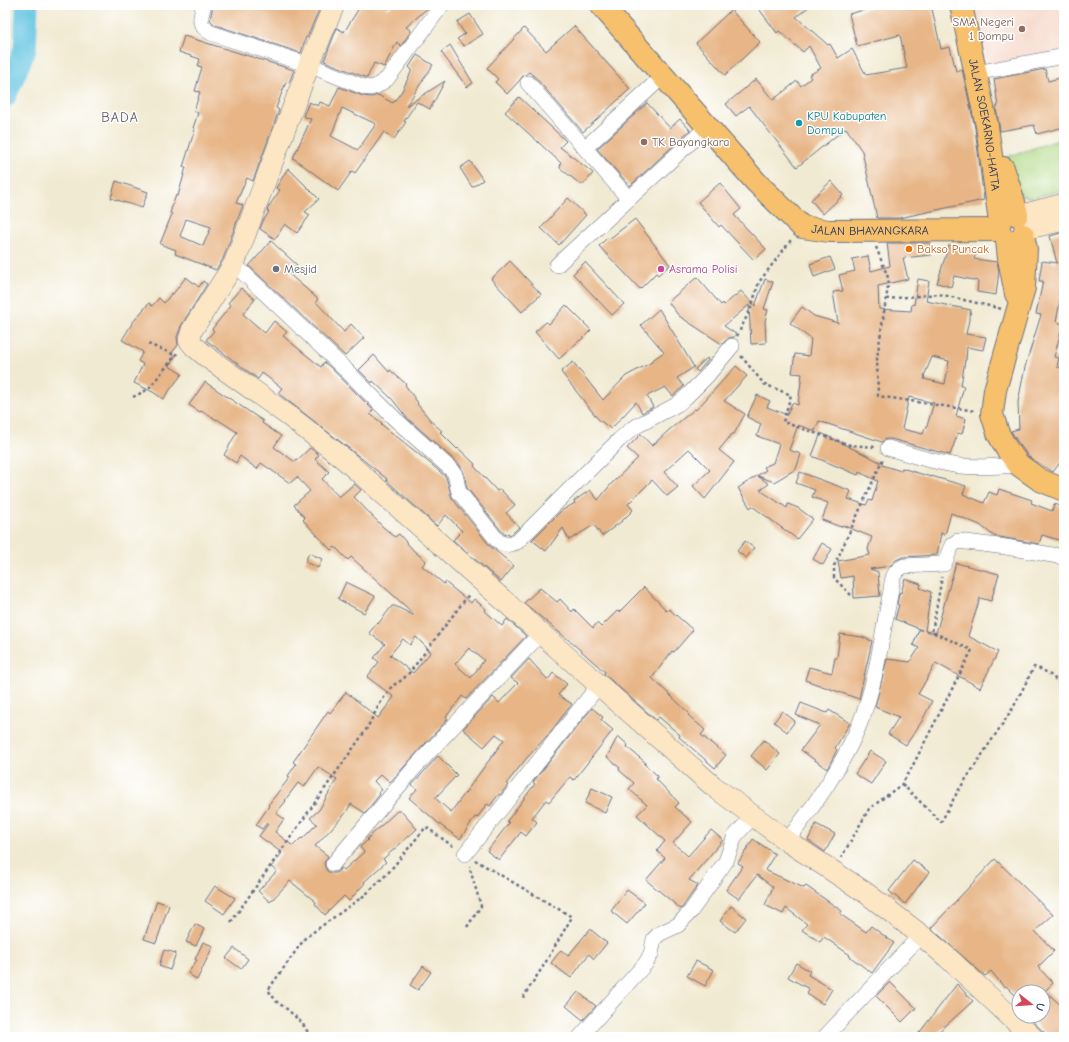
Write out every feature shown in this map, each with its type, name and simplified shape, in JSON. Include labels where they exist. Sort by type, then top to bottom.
[{"type":"highway","name":"JALAN BHAYANGKARA","points":[[601,5],[756,182],[802,227],[829,231],[1013,227]]},
{"type":"highway","name":"JALAN SOEKARNO-HATTA","points":[[961,5],[987,126],[1013,227],[1026,243],[1024,288],[1017,308],[996,390],[992,414]]},
{"type":"highway","points":[[992,414],[998,433],[1018,465],[1040,480],[1064,490]]},
{"type":"main road","points":[[334,5],[309,65],[234,264],[192,330],[189,340],[207,357],[293,419],[344,459],[713,786],[787,841],[866,893],[921,935],[947,957],[1032,1037]]},
{"type":"main road","points":[[1013,227],[1064,204]]},
{"type":"main road","points":[[1013,227],[1064,220]]},
{"type":"street","points":[[204,5],[201,13],[201,22],[205,30],[309,65],[357,85],[370,88],[375,87],[387,79],[442,5]]},
{"type":"street","points":[[976,73],[1064,56]]},
{"type":"street","points":[[585,148],[663,76]]},
{"type":"street","points":[[528,83],[629,199]]},
{"type":"street","points":[[556,265],[708,126]]},
{"type":"street","points":[[234,264],[346,370],[395,419],[453,471],[457,478],[459,492],[497,540],[504,545],[509,545],[516,542],[633,428],[678,404],[706,377],[732,346]]},
{"type":"street","points":[[888,448],[942,463],[960,466],[980,467],[1018,465]]},
{"type":"street","points":[[787,841],[812,807],[841,763],[860,723],[878,658],[893,575],[899,568],[904,566],[944,564],[952,545],[958,541],[1006,547],[1064,558]]},
{"type":"street","points":[[333,864],[416,766],[540,634]]},
{"type":"street","points":[[465,854],[598,685]]},
{"type":"street","points":[[580,1037],[646,963],[651,954],[654,939],[659,934],[678,925],[691,911],[726,861],[735,836],[753,816]]},
{"type":"street","points":[[825,1037],[921,935]]},
{"type":"path","points":[[802,227],[759,282],[751,308],[732,346],[764,384],[791,396],[782,422],[850,445],[888,448],[834,566],[834,578],[850,596]]},
{"type":"path","points":[[870,231],[889,280],[877,358],[878,396],[992,414]]},
{"type":"path","points":[[886,299],[939,294],[1017,308]]},
{"type":"path","points":[[133,397],[145,392],[150,387],[189,340]]},
{"type":"path","points":[[148,344],[175,355]]},
{"type":"path","points":[[832,871],[870,809],[902,784],[972,650],[932,632],[944,564]]},
{"type":"path","points":[[231,922],[366,730],[379,705],[392,686],[402,680],[410,672],[480,580]]},
{"type":"path","points":[[902,784],[941,822],[958,791],[1013,708],[1034,667],[1041,669],[1055,679],[1064,689]]},
{"type":"path","points":[[311,1037],[302,1023],[277,1002],[268,990],[305,938],[365,896],[388,872],[426,827],[465,854],[572,917],[544,965],[522,998]]},
{"type":"path","points":[[465,854],[481,906],[467,927]]},
{"type":"shaded area","name":"SMA Negeri 1 Dompu","points":[[976,5],[1064,5],[1064,53],[988,68]]},
{"type":"green space","points":[[1064,138],[1064,190],[1031,198],[1020,195],[998,160]]},
{"type":"building","points":[[213,5],[321,5],[307,38],[306,37],[301,53],[215,25],[210,20]]},
{"type":"building","points":[[361,5],[383,5],[388,9],[393,5],[431,5],[406,27],[411,31],[401,46],[397,42],[384,67],[374,63],[367,78],[324,61],[337,28],[344,32]]},
{"type":"building","points":[[756,5],[811,5],[796,17],[828,45],[830,44],[838,58],[852,49],[866,75],[907,68],[900,35],[857,46],[849,14],[882,5],[930,5],[941,49],[950,47],[956,71],[962,69],[975,128],[984,200],[899,218],[877,218],[862,151],[846,128],[797,167],[749,106],[736,116],[726,104],[756,79],[773,100],[797,81],[801,86],[811,78],[809,75],[821,68],[809,46],[803,52],[779,31],[777,33]]},
{"type":"building","points":[[731,10],[760,42],[725,75],[696,43]]},
{"type":"building","points":[[470,14],[483,34],[464,46],[457,39],[465,34],[457,22]]},
{"type":"building","points":[[574,26],[630,89],[583,132],[529,72],[522,77],[507,94],[495,82],[498,79],[487,68],[524,28],[546,51]]},
{"type":"building","points":[[184,36],[294,70],[289,83],[286,82],[276,108],[279,110],[253,181],[247,178],[236,203],[243,205],[223,259],[216,270],[175,254],[176,250],[160,244],[172,214],[170,213],[176,195],[178,196],[186,167],[183,167],[195,129],[193,128],[198,113],[194,111],[200,92],[195,91],[202,67],[198,66],[200,59],[179,52]],"holes":[[[186,219],[211,227],[203,246],[180,236]]]},
{"type":"building","points":[[450,45],[473,83],[467,87],[441,52]]},
{"type":"building","points":[[417,55],[433,65],[406,106],[445,81],[430,109],[417,102],[404,121],[406,122],[394,139],[384,132],[355,173],[352,171],[338,191],[293,158],[311,119],[303,116],[309,102],[318,106],[320,102],[330,106],[339,87],[363,96],[372,97],[378,95],[393,103],[402,91],[412,70],[409,67]],"holes":[[[342,108],[376,124],[358,150],[331,136]]]},
{"type":"building","points":[[1045,69],[1048,81],[1064,77],[1064,127],[1037,134],[1034,125],[1000,131],[996,107],[998,106],[994,79]]},
{"type":"building","points":[[519,97],[566,141],[560,147],[593,173],[584,184],[580,184],[560,168],[561,163],[505,112]]},
{"type":"building","name":"TK Bayangkara","points":[[647,103],[670,128],[680,119],[690,130],[630,186],[597,149]]},
{"type":"building","points":[[470,161],[483,180],[472,187],[460,168]]},
{"type":"building","points":[[288,168],[319,199],[305,212],[310,215],[297,233],[285,224],[275,239],[260,229],[269,212],[267,211],[269,206],[280,190],[276,188]]},
{"type":"building","points":[[116,181],[148,192],[142,208],[111,198]]},
{"type":"building","points":[[831,181],[843,195],[823,214],[811,200]]},
{"type":"building","points":[[720,183],[741,209],[734,215],[766,249],[754,260],[721,225],[719,227],[698,202]]},
{"type":"building","points":[[568,198],[586,215],[559,245],[541,228]]},
{"type":"building","points":[[635,219],[670,265],[658,275],[656,273],[640,289],[599,246],[607,238],[609,239]]},
{"type":"building","points":[[1064,232],[1064,297],[1061,296],[1056,322],[1063,324],[1054,357],[1059,358],[1057,367],[1064,368],[1064,457],[1053,472],[1029,457],[1011,431],[1019,429],[1018,402],[1025,367],[1041,315],[1036,314],[1043,281],[1039,281],[1042,261],[1057,263],[1050,236]]},
{"type":"building","points":[[271,241],[297,265],[289,274],[318,299],[316,302],[344,332],[351,324],[364,338],[345,356],[249,266]]},
{"type":"building","points":[[887,243],[930,243],[931,255],[903,258],[908,279],[878,286],[879,309],[911,311],[912,304],[914,305],[918,279],[929,281],[926,301],[971,310],[966,334],[986,337],[983,350],[967,347],[961,386],[964,386],[956,416],[966,419],[962,434],[958,433],[950,455],[891,439],[886,439],[882,442],[819,421],[815,431],[798,425],[789,450],[801,454],[796,469],[774,482],[758,476],[769,484],[760,490],[787,508],[788,504],[798,508],[813,519],[797,539],[752,506],[750,508],[738,488],[766,470],[764,467],[773,463],[779,444],[757,436],[761,424],[747,417],[757,395],[770,401],[767,407],[787,415],[792,403],[798,405],[802,374],[792,373],[795,354],[809,356],[811,339],[790,323],[802,307],[814,316],[838,323],[833,292],[843,291],[839,275],[855,271],[852,259],[868,256],[871,271],[890,266]],"holes":[[[932,357],[949,361],[945,384],[924,379]],[[909,397],[934,403],[923,434],[902,429]]]},
{"type":"building","points":[[949,245],[976,254],[974,259],[997,262],[999,271],[996,295],[977,292],[978,281],[954,276],[951,287],[937,283]]},
{"type":"building","points":[[830,257],[835,269],[814,277],[810,264]]},
{"type":"building","points":[[510,261],[541,294],[522,312],[491,279]]},
{"type":"building","points":[[585,262],[624,304],[612,315],[573,274]]},
{"type":"building","points":[[186,277],[199,287],[203,281],[207,284],[181,326],[177,337],[178,345],[171,354],[175,357],[169,366],[182,374],[163,399],[153,392],[134,383],[143,364],[138,361],[143,352],[122,340],[133,322],[149,303],[152,306],[159,298],[164,303]]},
{"type":"building","points":[[697,277],[721,305],[723,303],[724,305],[741,291],[755,306],[765,279],[773,282],[764,309],[768,310],[765,321],[766,343],[751,344],[749,305],[724,326],[736,334],[734,337],[729,338],[722,344],[679,316],[668,302]]},
{"type":"building","points":[[241,288],[255,299],[243,314],[265,333],[274,321],[287,332],[283,336],[321,367],[324,362],[330,367],[373,410],[370,414],[446,477],[452,498],[490,546],[514,566],[501,582],[453,540],[462,531],[446,515],[437,526],[386,480],[387,479],[278,393],[282,388],[262,373],[258,379],[206,340],[214,331],[212,329],[231,305],[228,303]]},
{"type":"building","points":[[566,305],[591,330],[559,359],[535,332],[546,322],[549,324]]},
{"type":"building","points":[[659,309],[694,367],[677,378],[684,386],[673,396],[665,387],[647,396],[653,407],[642,413],[636,402],[611,429],[598,419],[561,372],[573,362],[603,400],[626,376],[652,362],[651,361],[664,352],[641,325]]},
{"type":"building","points":[[374,355],[389,372],[390,370],[406,384],[405,385],[418,403],[417,404],[442,431],[440,432],[475,464],[474,466],[497,491],[500,489],[515,505],[506,513],[519,527],[512,534],[510,535],[508,533],[506,535],[503,533],[467,488],[464,473],[459,464],[407,418],[392,399],[359,370]]},
{"type":"building","points":[[707,358],[708,360],[698,372],[695,369]]},
{"type":"building","points":[[736,366],[747,376],[724,401],[745,414],[734,434],[732,434],[719,450],[734,462],[705,499],[693,486],[710,470],[689,449],[664,472],[678,487],[667,496],[652,480],[628,504],[633,510],[622,521],[602,536],[594,525],[569,540],[563,528],[546,551],[532,540],[561,511],[575,503],[574,501],[590,490],[598,500],[613,482],[638,458],[627,448],[641,434],[652,446],[669,430],[695,409],[696,410]]},
{"type":"building","points":[[205,382],[263,421],[262,423],[281,436],[274,447],[295,462],[310,448],[319,455],[315,459],[329,472],[322,479],[339,497],[354,484],[361,490],[354,497],[383,527],[395,537],[399,534],[414,551],[426,561],[422,566],[471,603],[474,599],[502,626],[507,619],[526,636],[466,699],[462,696],[446,717],[448,719],[390,782],[381,774],[374,781],[382,790],[378,793],[380,794],[365,813],[351,804],[345,814],[315,846],[328,856],[324,863],[327,871],[336,873],[341,868],[344,870],[364,852],[360,847],[397,811],[401,811],[417,829],[383,859],[386,862],[364,882],[365,883],[349,901],[344,896],[325,915],[315,904],[316,902],[290,881],[270,902],[258,891],[277,871],[271,867],[282,853],[259,836],[268,824],[267,823],[262,829],[256,825],[269,806],[268,805],[290,777],[288,776],[296,764],[293,762],[328,711],[330,713],[346,692],[378,718],[394,697],[367,677],[379,662],[374,658],[385,644],[369,633],[392,606],[413,615],[414,614],[351,557],[348,560],[335,547],[331,550],[303,520],[305,518],[294,505],[310,491],[297,477],[290,483],[261,463],[257,469],[240,456],[236,463],[224,455],[237,432],[217,419],[201,411],[200,412],[189,405]],"holes":[[[416,637],[431,652],[413,673],[390,655],[403,639],[410,645]],[[469,648],[484,660],[471,678],[455,664]],[[318,767],[337,779],[319,810],[310,818],[317,824],[293,846],[275,832],[284,819],[276,813],[298,783],[304,787]]]},
{"type":"building","points":[[821,433],[880,462],[879,464],[901,471],[902,468],[966,486],[963,494],[984,503],[989,492],[997,495],[999,489],[1032,500],[1031,503],[1052,511],[1054,504],[1064,507],[1064,539],[1060,538],[1059,540],[1042,535],[1039,544],[994,536],[980,525],[951,513],[945,535],[941,533],[937,555],[903,557],[896,560],[890,566],[870,569],[878,572],[880,596],[854,598],[853,576],[841,578],[838,561],[870,555],[868,549],[872,537],[842,525],[841,527],[822,520],[828,503],[812,497],[815,490],[796,483],[800,472],[851,491],[848,499],[866,505],[869,500],[872,501],[878,481],[859,472],[858,475],[812,456]]},
{"type":"building","points":[[745,541],[754,548],[746,558],[737,551]]},
{"type":"building","points":[[822,543],[832,549],[823,565],[813,559]]},
{"type":"building","points":[[309,553],[322,559],[318,568],[305,562]]},
{"type":"building","points":[[956,563],[999,574],[991,601],[980,598],[968,636],[998,652],[980,688],[936,663],[918,694],[932,701],[922,721],[906,745],[888,734],[899,717],[875,707],[887,659],[910,662],[919,648],[913,645],[919,630],[922,630],[895,619],[899,605],[897,604],[899,594],[900,592],[901,593],[905,579],[921,584],[920,588],[931,592],[925,631],[936,633]]},
{"type":"building","points":[[346,582],[375,596],[364,613],[338,599]]},
{"type":"building","points":[[644,587],[667,611],[669,609],[693,630],[674,652],[672,651],[652,678],[705,730],[701,735],[726,755],[715,768],[679,737],[680,735],[659,717],[656,720],[604,674],[605,672],[524,603],[540,588],[557,602],[560,599],[572,612],[574,609],[593,628],[597,623],[601,627],[617,611],[619,612]]},
{"type":"building","points":[[840,634],[862,637],[872,641],[859,699],[805,680],[809,667],[832,673],[835,658],[837,658]]},
{"type":"building","points":[[529,659],[548,680],[553,673],[567,684],[558,695],[572,704],[548,735],[506,784],[508,785],[500,795],[499,794],[490,806],[487,804],[477,818],[475,817],[460,839],[443,827],[409,798],[417,789],[412,785],[438,756],[457,775],[435,798],[451,812],[504,740],[496,734],[484,747],[463,729],[493,697],[499,703],[518,683],[511,678]]},
{"type":"building","points":[[801,703],[827,713],[829,710],[850,723],[835,748],[837,750],[827,769],[801,750],[820,725],[796,715]]},
{"type":"building","points":[[592,708],[603,717],[601,720],[613,730],[574,780],[570,777],[549,802],[546,800],[532,818],[537,822],[526,836],[521,832],[499,860],[487,851],[509,823],[507,821],[535,784],[533,782]]},
{"type":"building","points":[[782,711],[795,721],[787,732],[774,722]]},
{"type":"building","points":[[618,736],[628,745],[627,747],[646,763],[644,764],[658,776],[656,779],[679,803],[675,807],[692,822],[673,843],[688,856],[711,830],[723,840],[689,880],[698,885],[681,909],[646,880],[665,858],[657,851],[665,841],[637,815],[647,805],[629,789],[634,783],[607,757]]},
{"type":"building","points":[[764,740],[780,754],[767,770],[751,756]]},
{"type":"building","points":[[870,751],[886,761],[871,784],[855,774]]},
{"type":"building","points":[[592,788],[612,797],[605,813],[585,803]]},
{"type":"building","points":[[816,824],[835,834],[825,852],[808,840]]},
{"type":"building","points":[[753,839],[775,854],[765,870],[804,888],[806,886],[842,911],[840,914],[866,932],[871,926],[894,943],[872,973],[824,937],[820,942],[802,930],[807,924],[786,908],[783,914],[765,905],[773,887],[757,875],[739,899],[726,890],[743,866],[738,863]]},
{"type":"building","points":[[995,859],[1053,915],[1035,931],[1054,951],[1038,967],[1053,983],[1051,985],[1011,984],[1011,991],[1006,986],[1004,987],[991,971],[985,976],[931,928]]},
{"type":"building","points":[[913,860],[929,872],[905,904],[889,891]]},
{"type":"building","points":[[215,886],[235,898],[224,914],[205,901]]},
{"type":"building","points":[[627,890],[645,903],[627,924],[611,911]]},
{"type":"building","points":[[157,901],[169,905],[156,943],[144,939]]},
{"type":"building","points":[[731,906],[746,918],[735,932],[720,921]]},
{"type":"building","points":[[195,924],[204,929],[196,946],[186,942]]},
{"type":"building","points":[[590,929],[607,943],[594,959],[589,954],[571,978],[551,963],[561,950],[568,956]]},
{"type":"building","points":[[203,942],[213,946],[197,980],[188,973],[197,960],[195,959]]},
{"type":"building","points":[[234,948],[248,959],[241,969],[226,958]]},
{"type":"building","points":[[164,950],[176,953],[170,970],[159,966]]},
{"type":"building","points":[[696,961],[714,970],[705,986],[687,976]]},
{"type":"building","points":[[796,963],[810,971],[808,975],[832,989],[823,1004],[807,994],[809,989],[788,977]]},
{"type":"building","points":[[423,966],[431,972],[418,990],[410,985]]},
{"type":"building","points":[[890,982],[916,1008],[902,1022],[876,996]]},
{"type":"building","points":[[957,984],[973,1001],[933,1037],[916,1037]]},
{"type":"building","points":[[578,992],[596,1006],[583,1020],[566,1006]]},
{"type":"building","points":[[1051,996],[1064,1008],[1064,1037],[1049,1037],[1035,1024],[1051,1024]]},
{"type":"waterway","points":[[5,96],[25,49],[27,5]]},
{"type":"place","name":"SMA Negeri 1 Dompu","points":[[1022,29]]},
{"type":"place","name":"KPU Kabupaten Dompu","points":[[799,123]]},
{"type":"place","name":"TK Bayangkara","points":[[644,142]]},
{"type":"place","name":"Bakso Puncak","points":[[909,249]]},
{"type":"place","name":"Mesjid","points":[[276,269]]},
{"type":"place","name":"Asrama Polisi","points":[[661,269]]},
{"type":"district","name":"BADA","points":[[120,117]]}]
